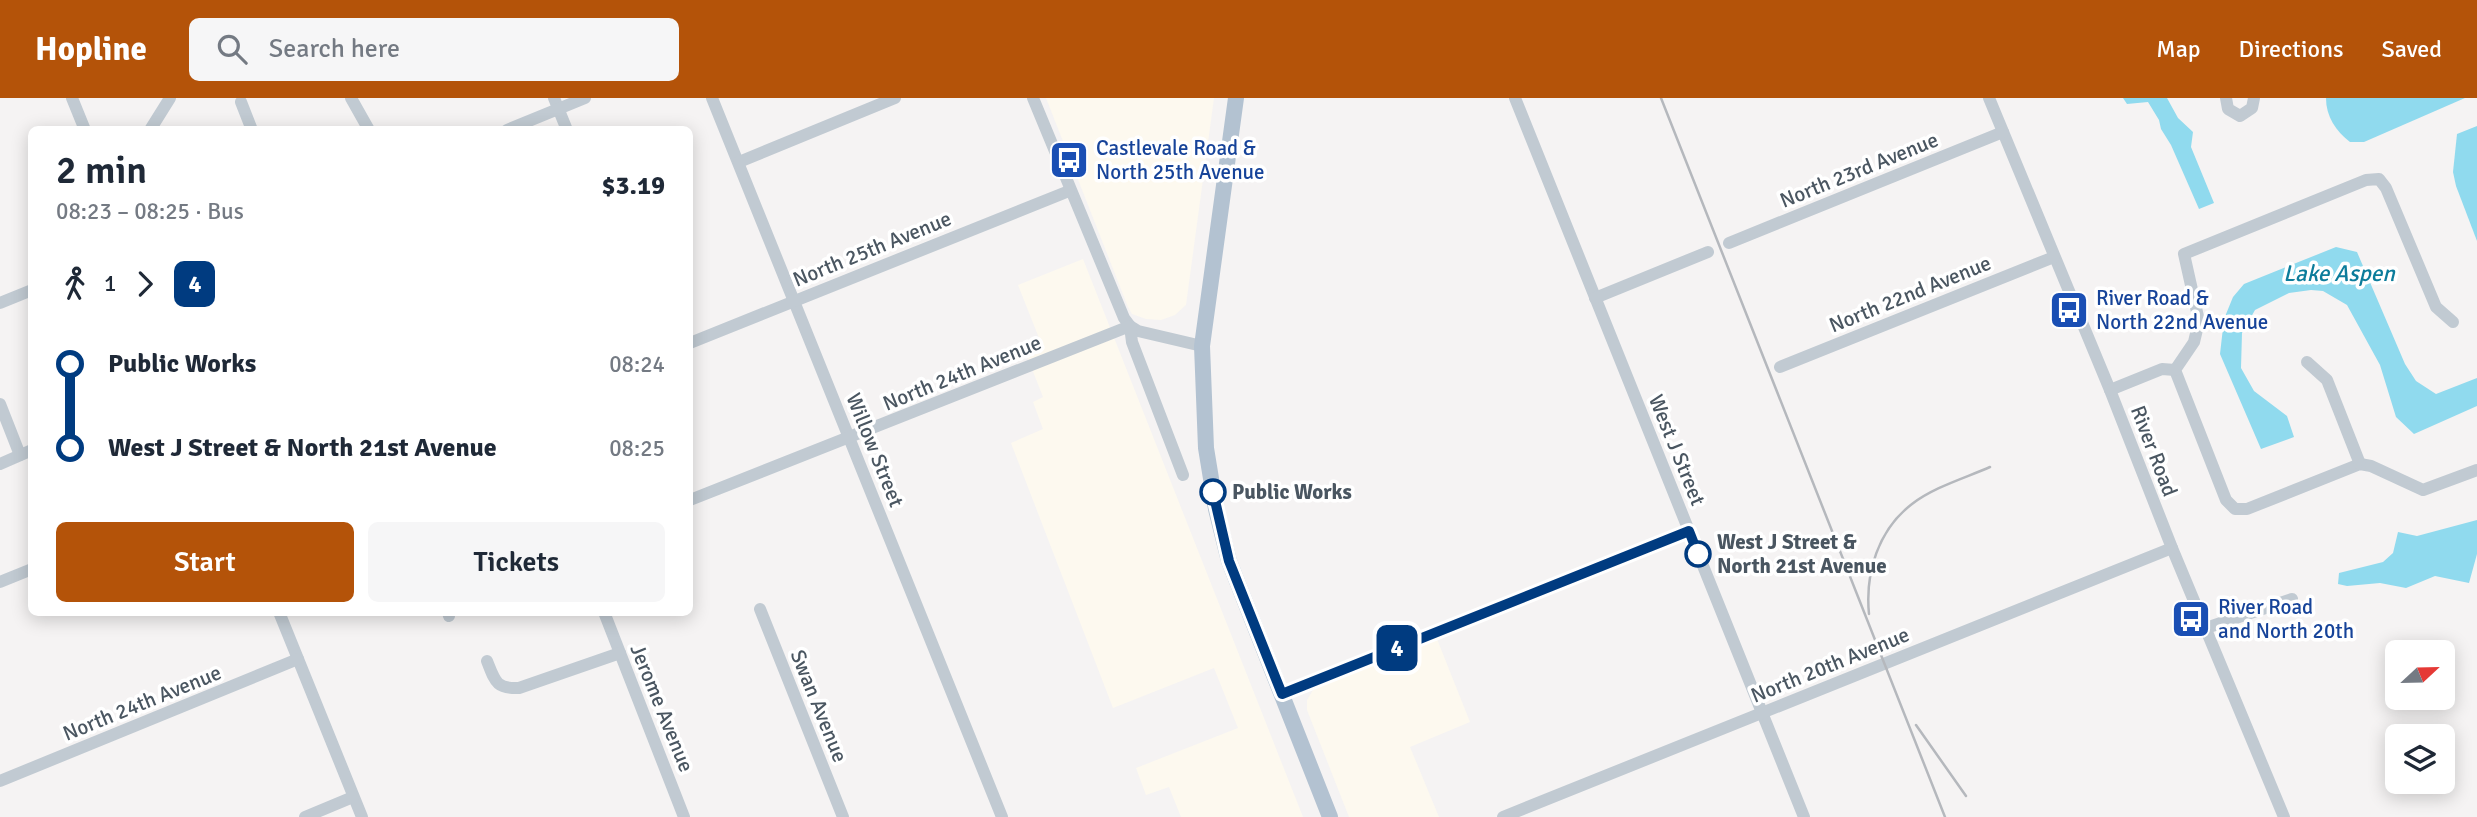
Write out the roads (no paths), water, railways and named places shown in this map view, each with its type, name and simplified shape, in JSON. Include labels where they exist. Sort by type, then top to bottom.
[{"type":"main road","points":[[1236,98],[1202,346],[1206,448],[1216,509],[1229,561],[1330,817]]},
{"type":"street","points":[[72,98],[83,126]]},
{"type":"street","points":[[152,126],[170,98]]},
{"type":"street","points":[[351,98],[367,126]]},
{"type":"street","points":[[514,126],[556,103],[585,98]]},
{"type":"street","name":"Willow Street","points":[[712,98],[1002,817]]},
{"type":"street","points":[[739,162],[895,98]]},
{"type":"street","points":[[1033,98],[1119,310],[1130,326],[1138,331],[1202,346]]},
{"type":"street","name":"West J Street","points":[[1515,98],[1804,817]]},
{"type":"street","name":"River Road","points":[[1989,98],[2284,817]]},
{"type":"street","points":[[2226,98],[2228,109],[2240,116],[2252,108],[2254,98]]},
{"type":"street","points":[[242,103],[251,126]]},
{"type":"street","points":[[556,103],[565,126]]},
{"type":"street","name":"North 23rd Avenue","points":[[1729,243],[2003,132]]},
{"type":"street","points":[[2175,370],[2194,342],[2199,321],[2184,254],[2366,180],[2379,179],[2386,188],[2436,307],[2453,322]]},
{"type":"street","name":"North 25th Avenue","points":[[693,342],[1069,191]]},
{"type":"street","points":[[1595,298],[1707,252]]},
{"type":"street","name":"North 22nd Avenue","points":[[1780,367],[2054,257]]},
{"type":"street","points":[[0,303],[28,292]]},
{"type":"street","points":[[1130,326],[1132,342],[1183,475]]},
{"type":"street","name":"North 24th Avenue","points":[[693,499],[1130,326]]},
{"type":"street","points":[[2307,362],[2327,380],[2360,464]]},
{"type":"street","points":[[2110,390],[2162,369],[2175,370]]},
{"type":"street","points":[[2175,370],[2226,500],[2235,509],[2247,509],[2360,464],[2371,466],[2423,490],[2477,470]]},
{"type":"street","points":[[0,404],[26,453],[0,464]]},
{"type":"street","points":[[1282,694],[1689,531]]},
{"type":"street","name":"North 20th Avenue","points":[[1503,817],[2172,548]]},
{"type":"street","points":[[0,582],[28,571]]},
{"type":"street","points":[[2206,628],[2292,599]]},
{"type":"street","name":"Swan Avenue","points":[[760,609],[843,817]]},
{"type":"street","points":[[281,616],[362,817]]},
{"type":"street","name":"Jerome Avenue","points":[[606,616],[684,817]]},
{"type":"street","points":[[487,661],[495,682],[505,689],[620,653]]},
{"type":"street","name":"North 24th Avenue","points":[[0,782],[298,659]]},
{"type":"street","points":[[306,817],[353,797]]},
{"type":"water","points":[[2123,98],[2167,98],[2178,118],[2193,132],[2191,147],[2214,203],[2199,209],[2171,145],[2148,102],[2127,104]]},
{"type":"water","points":[[2326,98],[2465,98],[2364,142],[2350,142],[2333,123]]},
{"type":"water","points":[[2477,126],[2477,241],[2453,172],[2457,134]]},
{"type":"water","name":"Lake Aspen","points":[[2336,247],[2357,252],[2405,364],[2416,381],[2436,394],[2477,378],[2477,406],[2414,434],[2396,417],[2380,365],[2347,305],[2323,291],[2289,293],[2255,310],[2242,333],[2241,368],[2254,391],[2287,416],[2294,437],[2261,449],[2220,354],[2224,319],[2233,297],[2244,284]]},
{"type":"water","points":[[2477,520],[2477,554],[2469,583],[2435,576],[2406,588],[2380,583],[2347,586],[2338,584],[2339,573],[2383,562],[2393,553],[2398,532],[2417,536]]},
{"type":"railway","points":[[1661,98],[1945,817]]},
{"type":"railway","points":[[1869,614],[1872,568],[1876,553],[1890,526],[1921,498],[1990,467]]},
{"type":"railway","points":[[1916,725],[1966,796]]},
{"type":"place","name":"Castlevale Road & North 25th Avenue","points":[[1069,160]]},
{"type":"place","name":"River Road & North 22nd Avenue","points":[[2069,310]]},
{"type":"place","name":"Public Works","points":[[1213,492]]},
{"type":"place","name":"West J Street & North 21st Avenue","points":[[1698,554]]},
{"type":"place","name":"River Road and North 20th","points":[[2191,619]]}]
